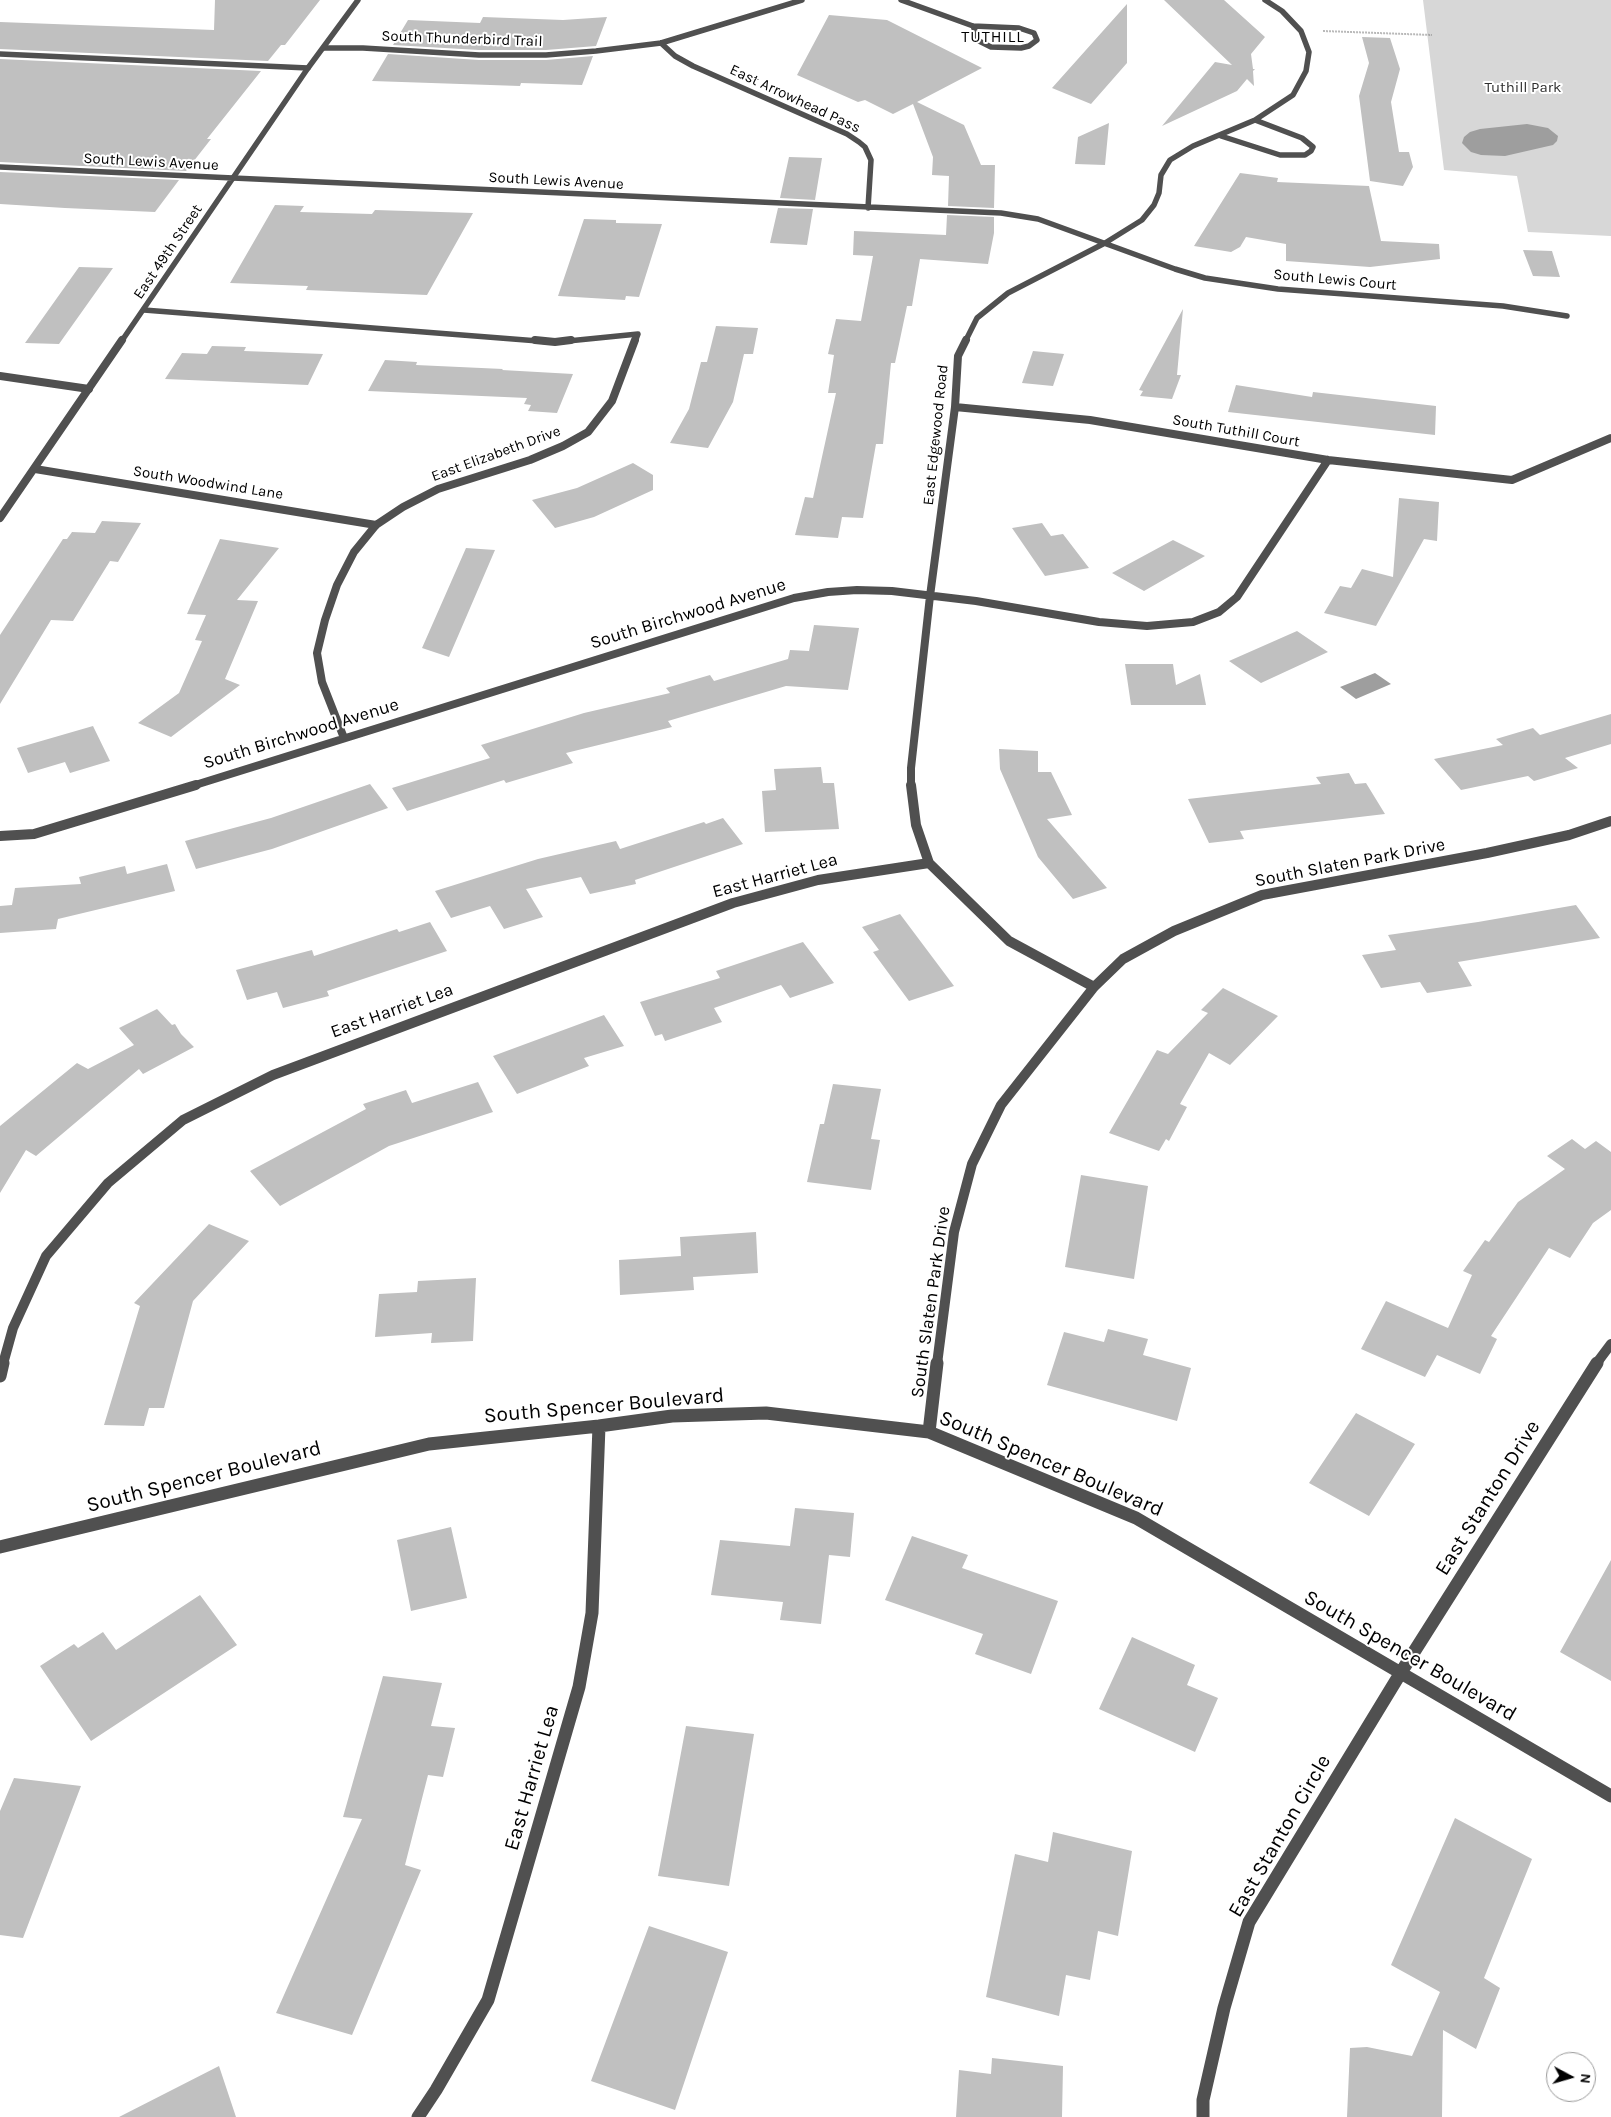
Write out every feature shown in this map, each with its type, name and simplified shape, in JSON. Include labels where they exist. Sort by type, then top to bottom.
[{"type":"street","name":"East 49th Street","points":[[0,518],[308,68],[358,0]]},
{"type":"street","name":"South Thunderbird Trail","points":[[324,48],[363,48],[479,55],[546,55],[596,51],[660,43],[802,0]]},
{"type":"street","points":[[901,0],[973,26],[1019,28],[1034,33],[1037,40],[1029,46],[1021,48],[992,47],[979,41],[973,26]]},
{"type":"street","name":"East Edgewood Road","points":[[1094,987],[1009,941],[929,864],[916,825],[911,793],[911,768],[930,596],[955,407],[958,356],[977,318],[1008,293],[1105,243],[1142,220],[1154,205],[1159,193],[1161,175],[1170,160],[1193,146],[1221,136],[1255,120],[1293,95],[1306,71],[1309,52],[1300,30],[1282,11],[1265,0]]},
{"type":"street","name":"East Arrowhead Pass","points":[[660,43],[675,56],[693,66],[847,134],[859,142],[865,147],[871,160],[868,208]]},
{"type":"street","points":[[0,54],[308,68]]},
{"type":"street","points":[[1221,136],[1280,155],[1305,154],[1311,151],[1313,147],[1302,138],[1255,120]]},
{"type":"street","name":"South Lewis Avenue","points":[[0,167],[1017,215],[1038,219],[1105,243]]},
{"type":"street","name":"South Lewis Court","points":[[1105,243],[1205,278],[1242,284],[1503,306],[1567,316]]},
{"type":"street","name":"East Elizabeth Drive","points":[[144,310],[555,342],[638,334],[612,401],[588,432],[564,446],[530,460],[438,489],[403,507],[376,525],[354,552],[337,584],[325,620],[317,653],[322,682],[344,738]]},
{"type":"street","points":[[0,376],[89,389]]},
{"type":"street","name":"South Tuthill Court","points":[[955,407],[1090,420],[1328,460],[1512,480],[1611,438]]},
{"type":"street","name":"South Birchwood Avenue","points":[[0,836],[34,834],[92,817],[794,598],[828,592],[857,590],[930,596],[1099,622],[1147,626],[1193,622],[1219,612],[1237,597],[1328,460]]},
{"type":"street","name":"South Woodwind Lane","points":[[35,469],[376,525]]},
{"type":"street","name":"South Slaten Park Drive","points":[[929,1432],[942,1312],[954,1232],[972,1164],[1001,1105],[1094,987],[1123,958],[1174,932],[1262,894],[1487,853],[1569,835],[1611,821]]},
{"type":"street","name":"East Harriet Lea","points":[[0,1376],[13,1328],[46,1256],[108,1183],[183,1120],[273,1075],[733,904],[818,880],[929,864]]},
{"type":"street","name":"East Stanton Drive","points":[[1400,1674],[1611,1344]]},
{"type":"street","name":"South Spencer Boulevard","points":[[0,1546],[429,1444],[599,1426],[672,1416],[766,1413],[929,1432],[1136,1518],[1611,1796]]},
{"type":"street","name":"East Harriet Lea","points":[[418,2117],[436,2090],[488,2000],[580,1686],[592,1613],[599,1426]]},
{"type":"street","name":"East Stanton Circle","points":[[1203,2117],[1203,2100],[1224,2008],[1249,1922],[1400,1674]]},
{"type":"path","points":[[1300,30],[1432,35]]},
{"type":"green space","name":"Tuthill Park","points":[[1423,0],[1611,0],[1611,236],[1528,232],[1517,176],[1444,170]]},
{"type":"shaded area","points":[[1527,124],[1548,128],[1558,136],[1557,141],[1553,145],[1505,156],[1481,155],[1471,152],[1462,143],[1464,137],[1470,132],[1480,129]]},
{"type":"shaded area","points":[[1375,673],[1391,684],[1356,699],[1340,687]]},
{"type":"building","points":[[215,0],[320,0],[285,45],[281,45],[268,61],[0,49],[0,22],[214,30]]},
{"type":"building","points":[[1164,0],[1224,0],[1265,37],[1251,54],[1253,69],[1255,69],[1253,71],[1254,86],[1247,79],[1237,91],[1162,126],[1215,62],[1232,65]]},
{"type":"building","points":[[1127,4],[1127,63],[1091,104],[1052,88]]},
{"type":"building","points":[[829,15],[887,20],[982,68],[917,102],[964,125],[981,165],[995,165],[994,208],[948,206],[949,176],[932,175],[933,157],[913,104],[893,114],[865,100],[858,102],[797,75]]},
{"type":"building","points":[[483,17],[563,20],[607,17],[596,46],[546,50],[479,50],[393,45],[408,20],[480,23]]},
{"type":"building","points":[[1362,37],[1390,38],[1400,69],[1391,102],[1399,152],[1409,152],[1413,167],[1403,186],[1370,181],[1359,96],[1369,63]]},
{"type":"building","points":[[388,54],[479,60],[546,60],[593,56],[582,85],[521,83],[520,86],[372,81]]},
{"type":"building","points":[[0,59],[261,71],[207,139],[211,139],[186,171],[0,162]]},
{"type":"building","points":[[1109,123],[1105,165],[1075,164],[1078,137]]},
{"type":"building","points":[[789,157],[822,158],[815,200],[780,198]]},
{"type":"building","points":[[0,172],[179,180],[155,212],[65,208],[0,204]]},
{"type":"building","points":[[1240,173],[1278,178],[1277,182],[1369,186],[1381,241],[1439,244],[1440,259],[1370,267],[1286,261],[1286,244],[1246,237],[1240,247],[1231,252],[1194,246]]},
{"type":"building","points":[[275,205],[304,206],[300,212],[372,214],[375,210],[473,213],[427,295],[306,290],[308,286],[230,283]]},
{"type":"building","points":[[778,208],[813,209],[807,245],[770,243]]},
{"type":"building","points":[[947,215],[994,217],[994,233],[988,264],[920,259],[912,306],[907,306],[895,363],[891,363],[883,444],[876,444],[863,518],[842,517],[838,538],[795,535],[805,497],[813,498],[836,393],[828,393],[834,355],[828,354],[836,319],[861,321],[873,256],[853,255],[854,231],[946,235]]},
{"type":"building","points":[[584,219],[616,220],[616,223],[662,224],[639,297],[626,296],[625,300],[558,296]]},
{"type":"building","points":[[1523,250],[1552,251],[1560,277],[1533,276]]},
{"type":"building","points":[[79,267],[113,268],[59,344],[25,343]]},
{"type":"building","points":[[1183,309],[1177,375],[1181,375],[1172,399],[1140,396],[1143,391],[1139,390]]},
{"type":"building","points":[[716,326],[758,328],[753,354],[744,354],[733,402],[708,448],[670,443],[689,409],[701,362],[707,362]]},
{"type":"building","points":[[212,346],[246,347],[244,351],[323,354],[308,385],[165,379],[182,353],[207,354]]},
{"type":"building","points":[[1033,351],[1064,354],[1053,386],[1022,383]]},
{"type":"building","points":[[385,360],[417,362],[416,365],[573,374],[557,413],[528,411],[531,405],[524,404],[527,398],[368,391]]},
{"type":"building","points":[[1236,385],[1312,397],[1313,392],[1436,406],[1435,435],[1228,412]]},
{"type":"building","points":[[633,463],[653,475],[653,490],[594,517],[555,528],[532,500],[577,488]]},
{"type":"building","points":[[1399,498],[1439,502],[1437,541],[1424,539],[1376,626],[1324,613],[1340,586],[1351,588],[1362,569],[1393,577]]},
{"type":"building","points":[[102,521],[141,523],[118,562],[110,561],[73,621],[51,620],[0,704],[0,635],[63,539],[67,539],[72,532],[95,533]]},
{"type":"building","points":[[1042,523],[1051,536],[1063,534],[1089,568],[1045,576],[1012,528]]},
{"type":"building","points":[[220,539],[279,548],[237,600],[258,601],[225,679],[240,685],[171,737],[138,723],[179,693],[202,641],[195,640],[206,615],[187,614]]},
{"type":"building","points":[[1173,540],[1205,556],[1144,591],[1112,573]]},
{"type":"building","points":[[466,548],[495,550],[449,657],[422,648]]},
{"type":"building","points":[[814,625],[859,628],[848,690],[786,686],[668,721],[672,727],[566,753],[573,763],[506,783],[504,780],[407,811],[392,788],[490,758],[481,745],[584,713],[670,693],[666,688],[710,675],[714,681],[788,659],[790,650],[809,651]]},
{"type":"building","points":[[1297,631],[1328,652],[1261,683],[1229,661]]},
{"type":"building","points":[[1125,664],[1173,664],[1176,685],[1200,674],[1206,705],[1131,705]]},
{"type":"building","points":[[1611,714],[1611,744],[1565,758],[1578,768],[1534,781],[1528,776],[1461,790],[1434,759],[1503,745],[1496,739],[1533,728],[1540,735]]},
{"type":"building","points":[[93,726],[110,761],[70,773],[65,762],[28,773],[17,748]]},
{"type":"building","points":[[999,749],[1038,751],[1038,772],[1051,772],[1072,815],[1047,819],[1107,888],[1073,899],[1038,857],[1000,769]]},
{"type":"building","points":[[821,767],[823,783],[834,783],[839,829],[765,832],[762,791],[776,790],[774,769]]},
{"type":"building","points":[[1349,773],[1355,784],[1366,783],[1385,814],[1240,831],[1244,839],[1209,843],[1188,799],[1321,784],[1316,777]]},
{"type":"building","points":[[370,784],[388,808],[272,849],[196,869],[185,841],[271,818]]},
{"type":"building","points":[[723,818],[743,844],[635,880],[636,884],[590,894],[581,877],[526,889],[543,917],[504,929],[490,906],[451,918],[435,891],[538,859],[616,841],[620,849],[704,822],[706,824]]},
{"type":"building","points":[[167,864],[175,891],[58,919],[56,929],[0,933],[0,906],[12,905],[15,888],[81,884],[79,877],[125,866],[127,874]]},
{"type":"building","points":[[1576,905],[1600,938],[1458,962],[1472,986],[1427,993],[1420,982],[1381,988],[1362,955],[1396,950],[1388,935]]},
{"type":"building","points":[[900,914],[954,986],[909,1001],[873,952],[879,950],[862,927]]},
{"type":"building","points":[[430,922],[447,951],[327,991],[329,996],[283,1008],[277,992],[247,1000],[236,970],[312,950],[314,956],[397,929],[399,932]]},
{"type":"building","points":[[803,942],[834,983],[790,998],[781,985],[714,1008],[722,1022],[665,1041],[662,1034],[655,1036],[640,1002],[720,978],[716,971]]},
{"type":"building","points":[[1223,988],[1278,1016],[1230,1065],[1209,1053],[1180,1104],[1187,1107],[1169,1141],[1166,1139],[1159,1151],[1109,1133],[1157,1050],[1168,1054],[1208,1013],[1201,1010]]},
{"type":"building","points":[[157,1009],[172,1025],[175,1024],[181,1034],[194,1047],[143,1074],[139,1069],[36,1156],[26,1150],[0,1193],[0,1126],[77,1063],[88,1069],[134,1045],[119,1028]]},
{"type":"building","points":[[604,1015],[624,1046],[584,1058],[589,1066],[517,1094],[493,1056]]},
{"type":"building","points":[[478,1082],[493,1112],[389,1146],[280,1206],[250,1171],[366,1109],[363,1104],[406,1090],[412,1103]]},
{"type":"building","points":[[833,1084],[881,1089],[871,1139],[880,1140],[871,1190],[807,1182],[820,1124],[824,1124]]},
{"type":"building","points":[[1572,1139],[1585,1149],[1596,1141],[1611,1152],[1611,1210],[1593,1223],[1570,1258],[1549,1248],[1491,1336],[1497,1339],[1480,1374],[1437,1355],[1425,1377],[1361,1349],[1386,1301],[1448,1328],[1472,1275],[1463,1271],[1485,1240],[1489,1242],[1518,1202],[1565,1169],[1547,1156]]},
{"type":"building","points":[[1081,1175],[1148,1186],[1134,1279],[1065,1267]]},
{"type":"building","points":[[209,1224],[249,1241],[193,1301],[164,1408],[149,1408],[144,1426],[104,1425],[140,1306],[134,1303]]},
{"type":"building","points":[[756,1232],[758,1273],[693,1277],[694,1290],[620,1295],[619,1260],[681,1256],[680,1237]]},
{"type":"building","points":[[476,1278],[473,1341],[431,1343],[432,1333],[375,1337],[379,1294],[417,1292],[418,1281]]},
{"type":"building","points":[[1108,1329],[1148,1339],[1143,1355],[1191,1368],[1177,1421],[1047,1385],[1064,1332],[1104,1342]]},
{"type":"building","points":[[1356,1413],[1415,1444],[1369,1516],[1309,1483]]},
{"type":"building","points":[[795,1508],[854,1513],[850,1557],[829,1555],[821,1624],[780,1620],[783,1602],[711,1595],[720,1540],[790,1546]]},
{"type":"building","points":[[451,1527],[467,1598],[411,1611],[397,1540]]},
{"type":"building","points":[[912,1536],[968,1555],[962,1568],[1058,1601],[1031,1674],[975,1654],[983,1634],[885,1600]]},
{"type":"building","points":[[1611,1560],[1611,1681],[1560,1652]]},
{"type":"building","points":[[200,1595],[237,1645],[91,1741],[40,1666],[74,1644],[78,1648],[103,1632],[116,1650]]},
{"type":"building","points":[[1132,1637],[1195,1665],[1187,1685],[1218,1698],[1195,1752],[1099,1709]]},
{"type":"building","points":[[383,1676],[442,1683],[431,1726],[455,1728],[443,1777],[428,1775],[405,1865],[421,1870],[352,2035],[276,2013],[362,1819],[343,1817]]},
{"type":"building","points":[[686,1726],[754,1734],[729,1886],[658,1876]]},
{"type":"building","points":[[14,1778],[81,1786],[23,1938],[0,1935],[0,1811]]},
{"type":"building","points":[[1455,1818],[1532,1859],[1484,1978],[1500,1988],[1476,2049],[1443,2030],[1442,2117],[1347,2117],[1350,2048],[1367,2047],[1412,2056],[1440,1992],[1391,1965]]},
{"type":"building","points":[[1053,1832],[1132,1851],[1118,1936],[1098,1931],[1090,1980],[1066,1975],[1059,2016],[986,1997],[1015,1854],[1048,1862]]},
{"type":"building","points":[[649,1926],[728,1952],[675,2110],[591,2081]]},
{"type":"building","points":[[992,2058],[1063,2066],[1062,2117],[956,2117],[959,2070],[991,2074]]},
{"type":"building","points":[[219,2066],[236,2117],[119,2117]]},
{"type":"district","name":"TUTHILL","points":[[993,37]]}]
